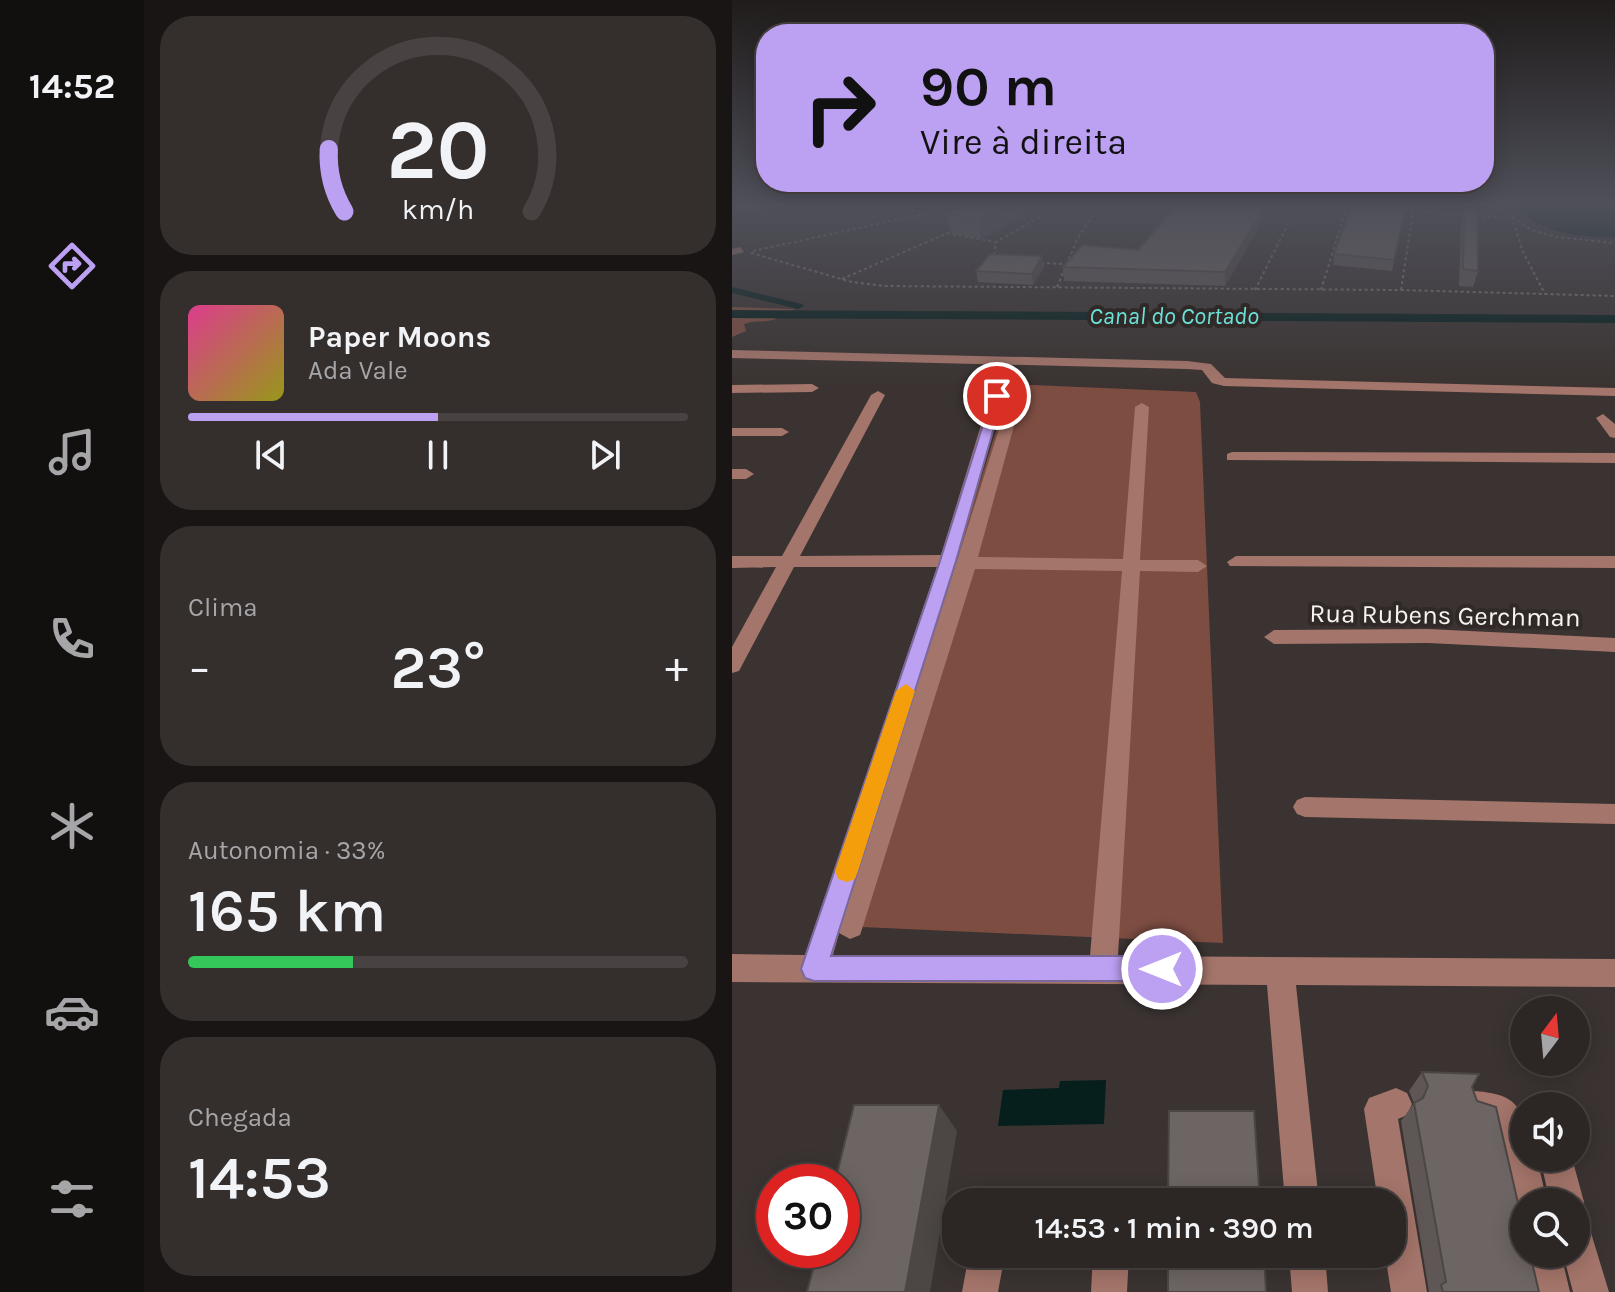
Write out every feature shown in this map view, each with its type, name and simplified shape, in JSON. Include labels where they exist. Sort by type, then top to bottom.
[{"type":"street","points":[[732,354],[1187,365],[1206,367],[1217,380],[1224,382],[1615,392]]},
{"type":"street","points":[[732,389],[812,388]]},
{"type":"street","points":[[732,666],[878,395]]},
{"type":"street","points":[[850,926],[1005,400]]},
{"type":"street","points":[[1103,969],[1103,931],[1133,566],[1142,407]]},
{"type":"street","points":[[1603,418],[1615,434]]},
{"type":"street","points":[[732,432],[782,432]]},
{"type":"street","points":[[1232,457],[1615,458]]},
{"type":"street","points":[[732,562],[1198,566]]},
{"type":"street","points":[[814,969],[958,562]]},
{"type":"street","points":[[1236,562],[1615,562]]},
{"type":"street","name":"Rua Rubens Gerchman","points":[[1274,637],[1428,636],[1615,645]]},
{"type":"street","points":[[1305,807],[1615,814]]},
{"type":"street","points":[[732,968],[1615,973]]},
{"type":"street","points":[[1280,969],[1301,1188]]},
{"type":"street","points":[[1396,1104],[1380,1109],[1409,1292]]},
{"type":"street","points":[[1475,1107],[1498,1108],[1505,1114],[1512,1126],[1527,1188]]},
{"type":"street","points":[[980,1292],[984,1268]]},
{"type":"street","points":[[1109,1292],[1110,1268]]},
{"type":"street","points":[[1308,1268],[1310,1292]]},
{"type":"street","points":[[1546,1268],[1552,1292]]},
{"type":"street","points":[[1585,1268],[1591,1292]]},
{"type":"path","points":[[795,265],[842,279],[884,286],[1401,290],[1615,296]]},
{"type":"path","points":[[842,279],[873,265]]},
{"type":"path","points":[[1056,288],[1065,265]]},
{"type":"path","points":[[1254,291],[1267,265]]},
{"type":"path","points":[[1320,291],[1328,265]]},
{"type":"path","points":[[1401,290],[1405,265]]},
{"type":"path","points":[[1530,265],[1545,294]]},
{"type":"path","points":[[1117,288],[1125,277]]},
{"type":"path","points":[[1189,290],[1197,278]]},
{"type":"shaded area","points":[[732,307],[796,309],[774,315],[776,319],[744,324],[746,331],[732,337]]},
{"type":"shaded area","points":[[1011,384],[1196,392],[1200,402],[1223,943],[839,926]]},
{"type":"water","points":[[1106,1080],[1104,1124],[998,1126],[1003,1090],[1059,1088],[1060,1081]]},
{"type":"building","points":[[981,265],[1037,265],[1032,274],[976,271]]},
{"type":"building","points":[[1064,265],[1229,265],[1225,272]]},
{"type":"building","points":[[1463,265],[1478,265],[1478,271],[1463,269]]},
{"type":"building","points":[[1422,1072],[1479,1074],[1472,1087],[1477,1101],[1496,1107],[1515,1188],[1510,1188],[1510,1268],[1533,1268],[1539,1292],[1443,1292],[1441,1285],[1446,1282],[1414,1103],[1423,1098],[1428,1086]]},
{"type":"building","points":[[854,1105],[939,1105],[905,1292],[807,1292],[813,1268],[860,1268],[860,1164],[839,1164]]},
{"type":"building","points":[[1169,1111],[1254,1111],[1259,1188],[1168,1188]]},
{"type":"building","points":[[1168,1268],[1265,1268],[1266,1292],[1168,1292]]},
{"type":"waterway","points":[[732,290],[798,306]]},
{"type":"waterway","name":"Canal do Cortado","points":[[732,314],[1615,319]]},
{"type":"slow traffic","points":[[847,871],[906,691]]},
{"type":"route","points":[[997,396],[948,561],[814,969],[1162,969]]}]
